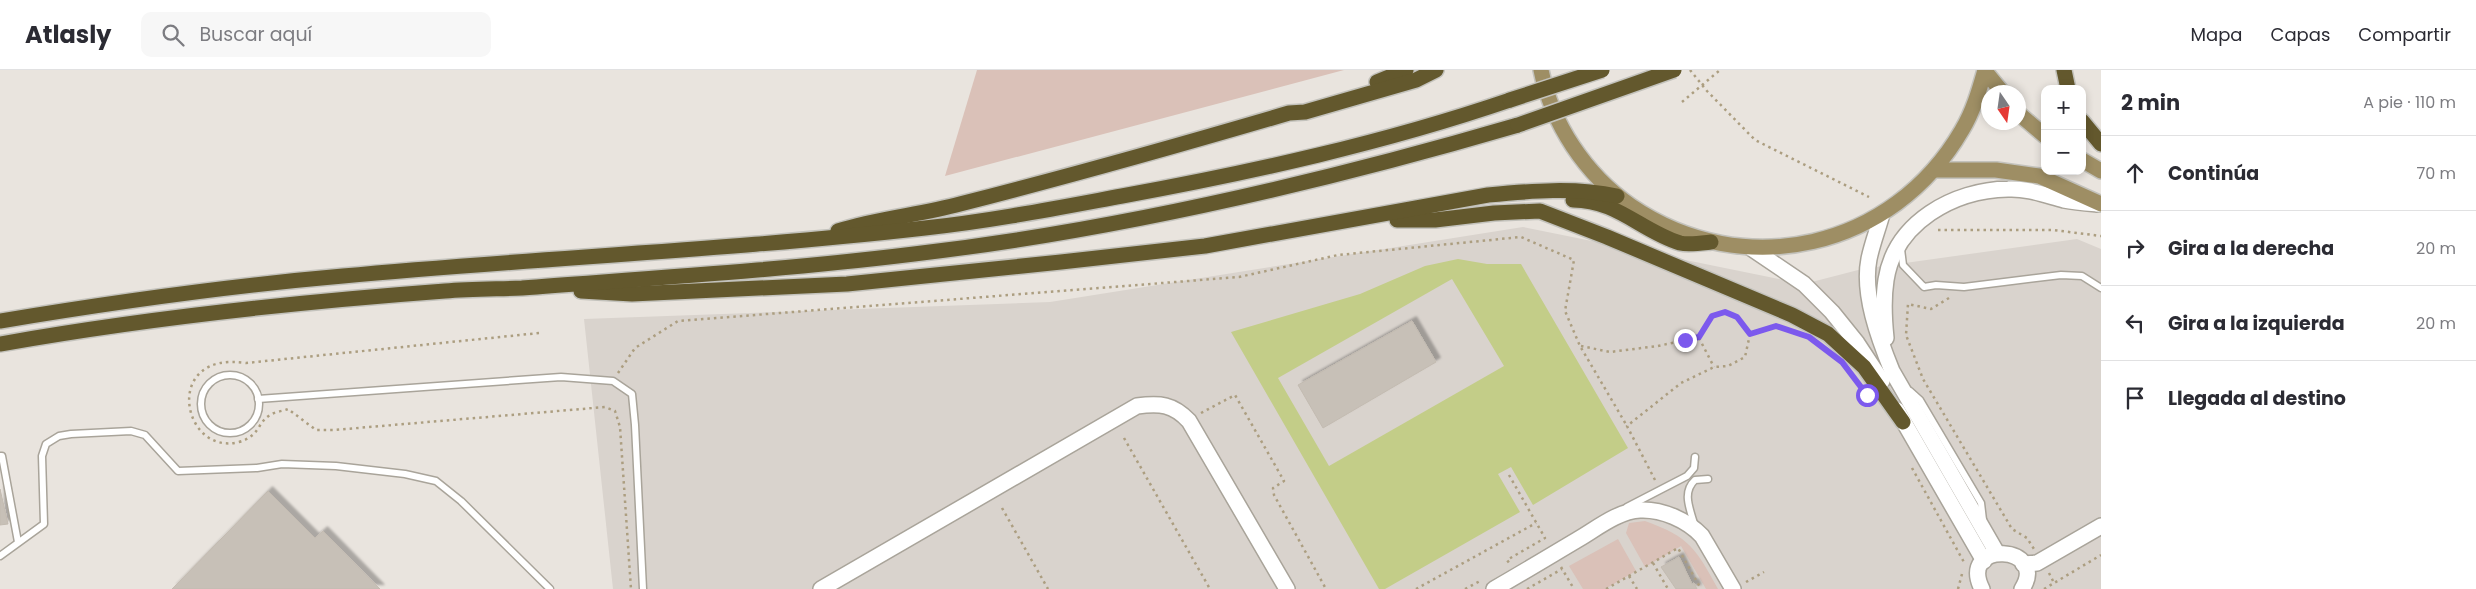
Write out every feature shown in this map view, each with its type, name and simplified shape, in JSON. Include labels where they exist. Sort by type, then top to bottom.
[{"type":"highway","points":[[1289,114],[1304,105],[1380,82],[1406,70]]},
{"type":"highway","points":[[808,240],[864,222],[950,207],[1096,169],[1416,80],[1436,70]]},
{"type":"highway","points":[[0,321],[127,300],[321,278],[808,240],[928,228],[1001,217],[1186,184],[1348,147],[1454,118],[1602,70]]},
{"type":"highway","points":[[0,344],[147,322],[343,300],[775,269],[917,254],[1054,234],[1218,202],[1403,158],[1518,125],[1674,70]]},
{"type":"highway","points":[[2064,70],[2067,85]]},
{"type":"highway","points":[[2086,126],[2101,144]]},
{"type":"highway","points":[[516,288],[632,294],[847,284],[1205,246],[1488,196],[1521,192],[1596,192],[1617,196]]},
{"type":"highway","points":[[1363,219],[1491,202],[1576,200],[1603,204],[1622,211],[1651,230],[1682,244],[1711,242]]},
{"type":"highway","points":[[1363,219],[1435,220],[1494,213],[1540,211],[1792,315],[1828,334],[1864,367],[1903,422]]},
{"type":"main road","points":[[1541,70],[1550,102],[1573,147],[1591,171],[1617,196],[1650,218],[1677,231],[1711,242],[1751,248],[1777,248],[1809,243],[1840,235],[1882,214],[1896,204],[1934,170],[1963,128],[1976,100],[1985,70]]},
{"type":"main road","points":[[1985,70],[1997,85]]},
{"type":"main road","points":[[2026,119],[2041,132]]},
{"type":"main road","points":[[2086,162],[2101,171]]},
{"type":"main road","points":[[1934,170],[2022,172],[2048,179],[2101,204]]},
{"type":"street","points":[[1896,377],[1884,310],[1886,279],[1895,254],[1924,217],[1944,204],[1980,191],[2017,189],[2040,192],[2066,200],[2101,204]]},
{"type":"street","points":[[1882,214],[1869,260],[1868,280],[1873,318],[1896,377],[1997,553]]},
{"type":"street","points":[[1751,248],[1804,284],[1832,312],[1857,343],[1887,388],[1903,422],[1984,561]]},
{"type":"street","points":[[821,589],[1137,406],[1159,403],[1180,411],[1188,421],[1287,589]]},
{"type":"street","points":[[1494,589],[1613,518],[1638,510],[1655,510],[1679,520],[1696,530],[1738,587]]},
{"type":"street","points":[[1982,589],[1978,574],[1984,561],[1997,553],[2012,554],[2030,571],[2101,526]]},
{"type":"lane","points":[[1901,245],[1903,265],[1924,287],[1936,285],[1964,287],[2061,275],[2082,276],[2101,288]]},
{"type":"lane","points":[[224,376],[235,376],[248,382],[254,388],[258,399],[258,410],[254,420],[248,427],[234,433],[220,431],[213,427],[205,418],[202,409],[202,399],[207,387],[214,380],[224,376]]},
{"type":"lane","points":[[258,399],[561,377],[613,381],[632,394],[643,589]]},
{"type":"lane","points":[[0,556],[44,524],[42,456],[46,444],[59,436],[131,431],[146,435],[178,471],[257,468],[282,464],[336,466],[405,474],[436,481],[461,501],[550,589]]},
{"type":"lane","points":[[0,456],[2,456],[18,542]]},
{"type":"lane","points":[[1613,518],[1623,509],[1687,476],[1694,468],[1695,457]]},
{"type":"lane","points":[[1696,530],[1687,499],[1688,488],[1695,480],[1708,479]]},
{"type":"path","points":[[1690,70],[1755,140],[1869,197]]},
{"type":"path","points":[[1682,102],[1720,70]]},
{"type":"path","points":[[1938,230],[2053,230],[2101,236]]},
{"type":"path","points":[[613,381],[635,348],[678,321],[1239,277],[1338,255],[1521,237],[1574,260],[1565,311],[1580,346],[1627,426],[1655,480]]},
{"type":"path","points":[[1950,298],[1932,309],[1908,304],[1906,335],[1923,379],[2012,529],[2027,538],[2030,571],[2054,583]]},
{"type":"path","points":[[1580,346],[1610,352],[1658,346],[1699,337],[1712,316],[1725,312],[1737,317],[1750,334],[1745,357],[1728,366],[1714,368],[1681,383],[1627,426]]},
{"type":"path","points":[[1750,334],[1776,326],[1784,329]]},
{"type":"path","points":[[540,333],[246,363],[230,360],[208,366],[197,375],[188,400],[189,412],[194,423],[213,439],[224,442],[238,442],[256,434],[270,415],[288,409],[316,430],[605,407],[615,411],[620,427],[631,589]]},
{"type":"path","points":[[1699,337],[1714,368]]},
{"type":"path","points":[[1196,416],[1235,395],[1284,481],[1272,488],[1274,495],[1326,589]]},
{"type":"path","points":[[1124,438],[1210,589]]},
{"type":"path","points":[[1908,461],[1965,563],[1958,589]]},
{"type":"path","points":[[1509,476],[1544,538],[1507,560],[1510,564]]},
{"type":"path","points":[[1002,508],[1048,589]]},
{"type":"path","points":[[1416,589],[1536,523]]},
{"type":"path","points":[[1606,589],[1678,548],[1701,589]]},
{"type":"path","points":[[2044,589],[2101,555]]},
{"type":"path","points":[[1653,563],[1668,589]]},
{"type":"path","points":[[1527,589],[1562,569],[1574,589]]},
{"type":"path","points":[[1738,587],[1764,572]]},
{"type":"path","points":[[1630,576],[1637,589]]},
{"type":"shaded area","points":[[977,70],[1344,70],[945,176]]},
{"type":"shaded area","points":[[1523,227],[1804,284],[1862,269],[2077,239],[2101,249],[2101,589],[613,589],[584,319],[1050,302]]},
{"type":"shaded area","points":[[1458,259],[1487,264],[1521,264],[1628,448],[1533,505],[1511,467],[1498,474],[1520,512],[1385,589],[1379,589],[1231,332],[1360,294],[1425,266]],"holes":[[[1452,279],[1504,366],[1329,466],[1278,378]]]},
{"type":"shaded area","points":[[1645,521],[1672,533],[1690,546],[1704,564],[1718,589],[1706,589],[1681,546],[1645,567],[1626,533],[1629,523]]},
{"type":"shaded area","points":[[1618,539],[1636,571],[1605,589],[1583,589],[1569,566]]},
{"type":"building","points":[[1412,321],[1436,362],[1323,428],[1298,385]]},
{"type":"building","points":[[0,489],[8,524],[0,525]]},
{"type":"building","points":[[268,491],[315,538],[323,531],[380,589],[172,589]]},
{"type":"building","points":[[1679,557],[1692,584],[1694,583],[1697,589],[1676,589],[1661,567]]},
{"type":"route","points":[[1685,340],[1699,337],[1712,316],[1725,312],[1737,317],[1750,334],[1776,326],[1809,337],[1842,362],[1867,395]]}]
